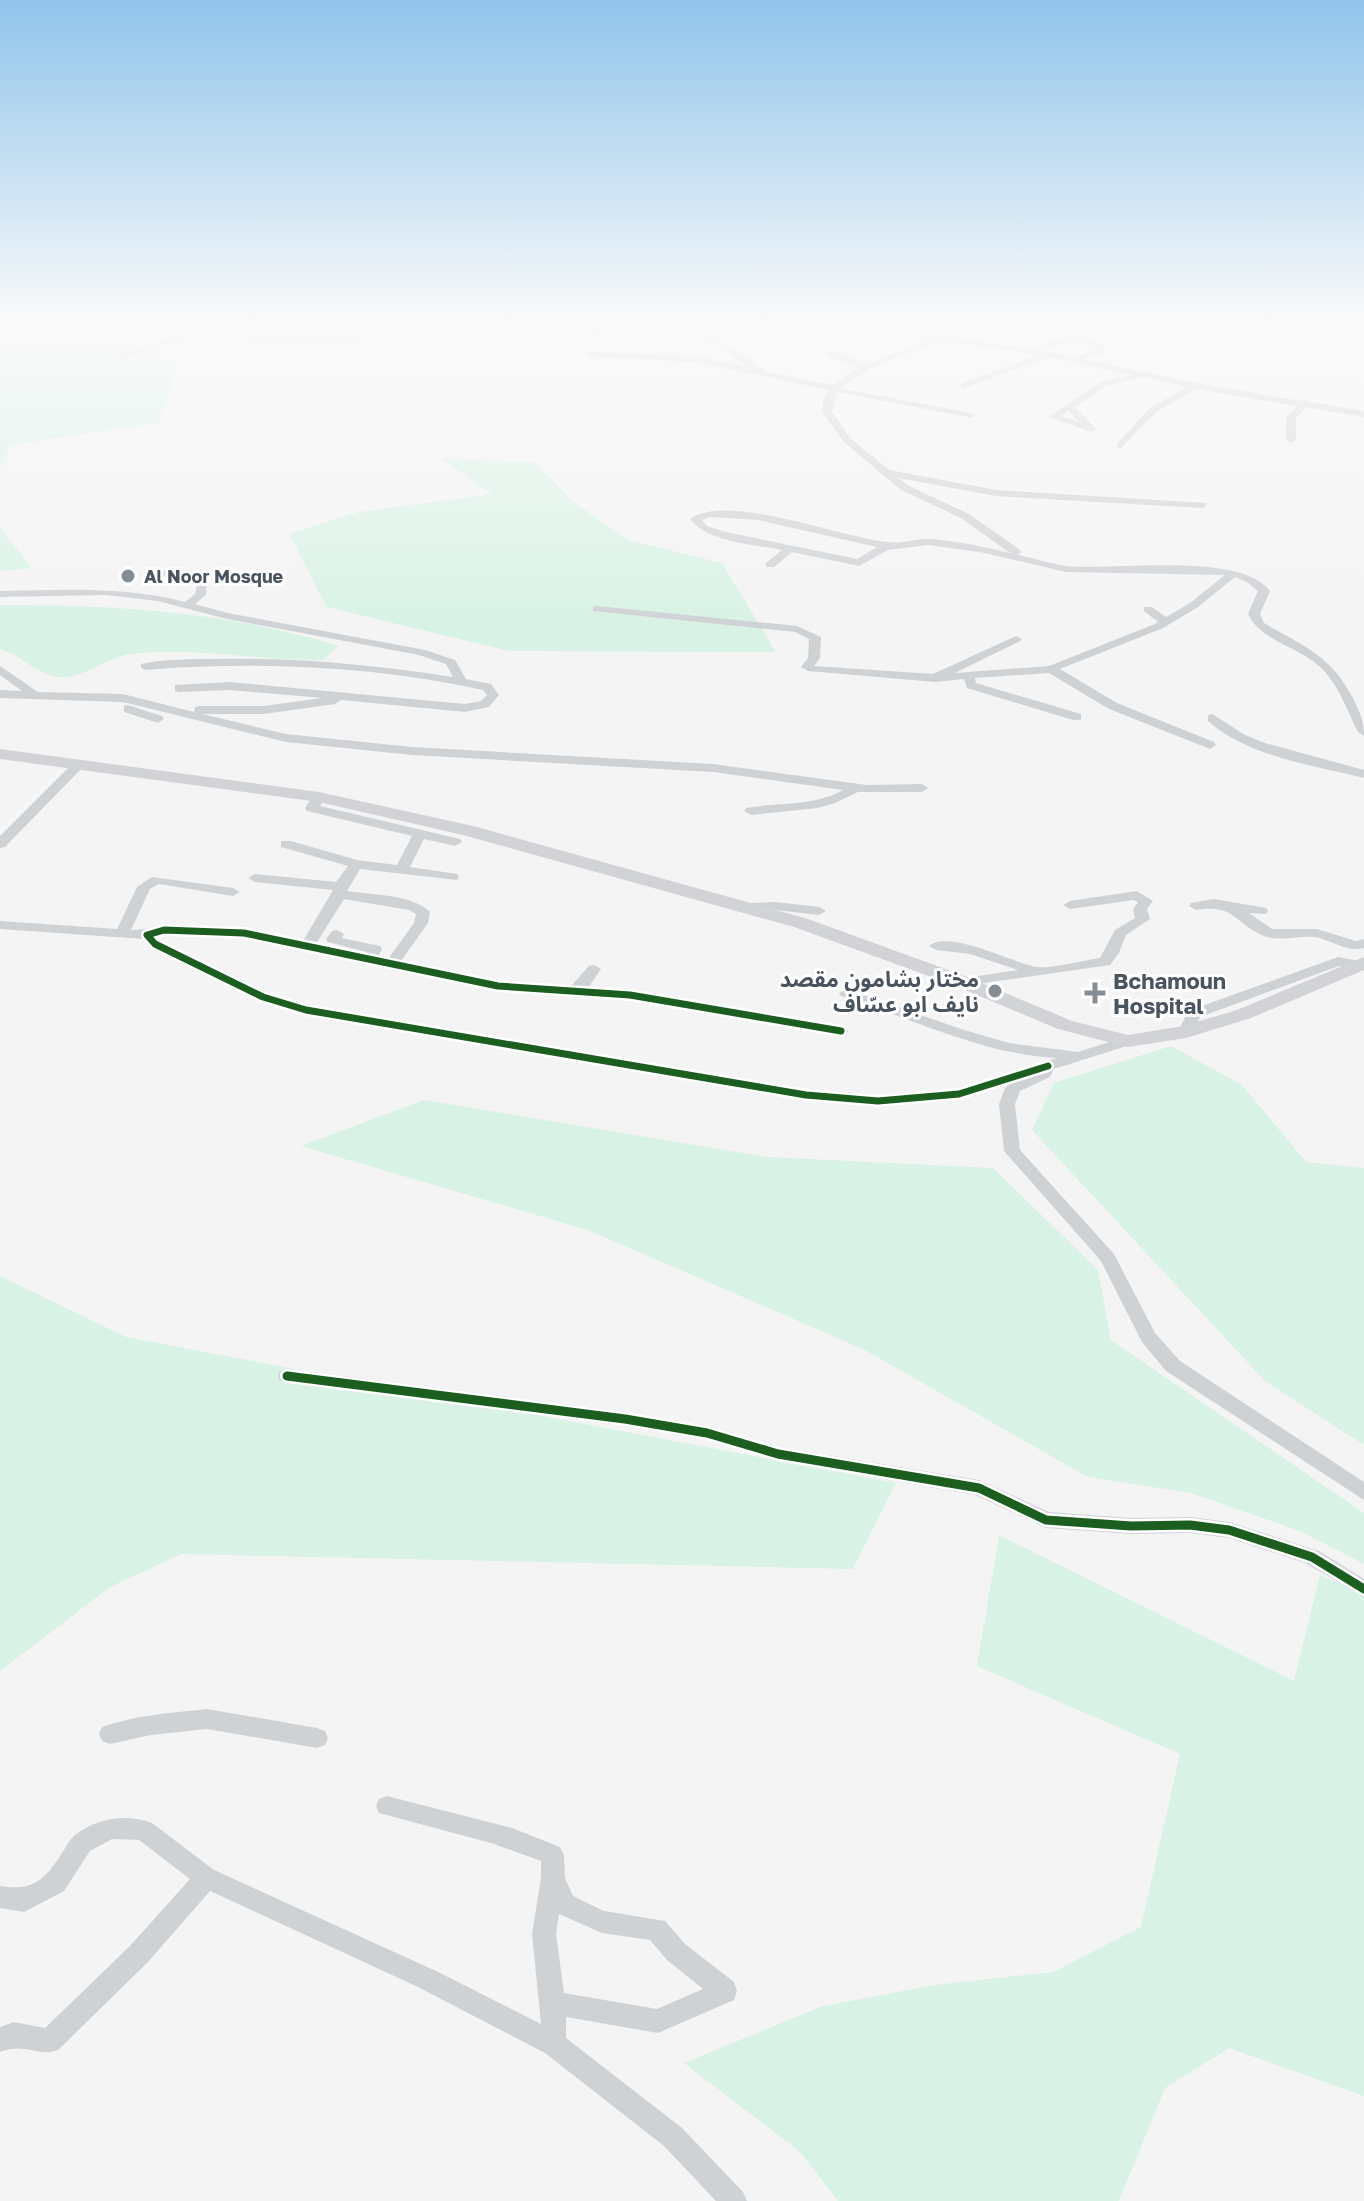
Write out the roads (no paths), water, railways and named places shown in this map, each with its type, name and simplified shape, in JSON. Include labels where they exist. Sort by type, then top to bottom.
[{"type":"main road","points":[[0,754],[319,797],[544,850],[801,923],[963,982],[1065,1025],[1128,1041],[1186,1032],[1244,1014],[1362,964]]},
{"type":"street","points":[[838,427],[905,488],[975,522],[1004,551]]},
{"type":"street","points":[[1120,446],[1138,427]]},
{"type":"street","points":[[1291,427],[1291,440]]},
{"type":"street","points":[[883,470],[897,464]]},
{"type":"street","points":[[883,470],[996,493],[1202,505]]},
{"type":"street","points":[[996,493],[1001,500],[1038,505]]},
{"type":"street","points":[[855,563],[716,533],[703,528],[695,519],[715,512],[748,516],[891,546],[928,542],[1004,551],[1039,563],[1109,571],[1233,574],[1261,587],[1264,598],[1255,619],[1269,633],[1320,660],[1337,678],[1364,732]]},
{"type":"street","points":[[800,559],[855,563],[891,546]]},
{"type":"street","points":[[770,565],[789,550]]},
{"type":"street","points":[[158,573],[191,576],[203,584],[200,595],[187,605]]},
{"type":"street","points":[[597,609],[797,629],[815,637],[814,658],[807,667],[812,669],[935,678],[969,677],[1051,669],[1165,622],[1233,574]]},
{"type":"street","points":[[0,594],[106,592],[187,605],[240,619],[421,652],[451,662],[461,682]]},
{"type":"street","points":[[1148,609],[1165,622]]},
{"type":"street","points":[[935,678],[1016,639]]},
{"type":"street","points":[[145,666],[194,661],[332,667],[461,682],[487,687],[493,695],[485,704],[465,708],[368,696],[230,686],[179,688]]},
{"type":"street","points":[[230,686],[230,674],[247,664]]},
{"type":"street","points":[[1051,669],[1113,706],[1210,745]]},
{"type":"street","points":[[0,670],[29,693],[106,703],[158,719]]},
{"type":"street","points":[[969,677],[971,685],[990,693],[1077,717]]},
{"type":"street","points":[[0,694],[123,698],[286,738],[477,757],[713,768],[855,788],[922,788]]},
{"type":"street","points":[[154,705],[222,711],[264,710],[368,696]]},
{"type":"street","points":[[1212,718],[1230,732],[1278,751],[1364,774]]},
{"type":"street","points":[[0,844],[77,766]]},
{"type":"street","points":[[751,811],[813,807],[855,788]]},
{"type":"street","points":[[319,797],[312,808],[455,842]]},
{"type":"street","points":[[404,866],[419,834]]},
{"type":"street","points":[[286,844],[356,864],[452,877]]},
{"type":"street","points":[[307,946],[356,864]]},
{"type":"street","points":[[255,878],[340,890],[413,906],[423,912],[421,923],[392,963]]},
{"type":"street","points":[[121,935],[144,887],[157,880],[233,892]]},
{"type":"street","points":[[963,982],[1105,962],[1120,933],[1143,919],[1140,909],[1146,901],[1137,895],[1070,905]]},
{"type":"street","points":[[1196,906],[1214,903],[1230,907],[1257,906],[1267,919],[1269,933]]},
{"type":"street","points":[[748,907],[819,911]]},
{"type":"street","points":[[1230,907],[1269,933],[1298,930],[1356,946],[1364,943]]},
{"type":"street","points":[[0,925],[121,935],[147,935],[164,930],[219,931],[498,986],[630,995],[841,1031]]},
{"type":"street","points":[[337,934],[333,939],[338,942],[375,949],[369,959]]},
{"type":"street","points":[[147,935],[155,944],[202,964],[263,997],[306,1010],[806,1095],[878,1101],[959,1094],[1128,1041]]},
{"type":"street","points":[[936,946],[988,954],[1027,968],[1029,974]]},
{"type":"street","points":[[570,993],[581,987],[594,969]]},
{"type":"street","points":[[846,993],[944,1030],[1018,1052],[1081,1054]]},
{"type":"street","points":[[1048,1066],[1044,1074],[1013,1088],[1009,1097],[1007,1134],[1012,1151],[1108,1258],[1157,1349],[1205,1388],[1364,1492]]},
{"type":"street","points":[[287,1376],[696,1431],[778,1454],[979,1488],[1046,1520],[1131,1526],[1190,1525],[1229,1530],[1312,1557],[1364,1589]]},
{"type":"street","points":[[110,1734],[151,1725],[207,1719],[317,1738]]},
{"type":"street","points":[[387,1806],[441,1823],[519,1839],[552,1855],[553,1878],[544,1934],[553,2003],[554,2044]]},
{"type":"street","points":[[0,1897],[24,1901],[56,1883],[82,1843],[110,1828],[144,1830],[206,1878],[427,1979],[554,2044],[673,2137],[734,2201]]},
{"type":"street","points":[[0,2040],[14,2034],[49,2041],[129,1964],[206,1878]]},
{"type":"street","points":[[553,1878],[564,1904],[602,1922],[656,1929],[676,1952],[725,1991],[658,2021],[553,2003]]},
{"type":"place","name":"Al Noor Mosque","points":[[128,576]]},
{"type":"place","name":"مختار بشامون مقصد نايف ابو عسّاف","points":[[995,991]]},
{"type":"place","name":"Bchamoun Hospital","points":[[1095,993]]}]
